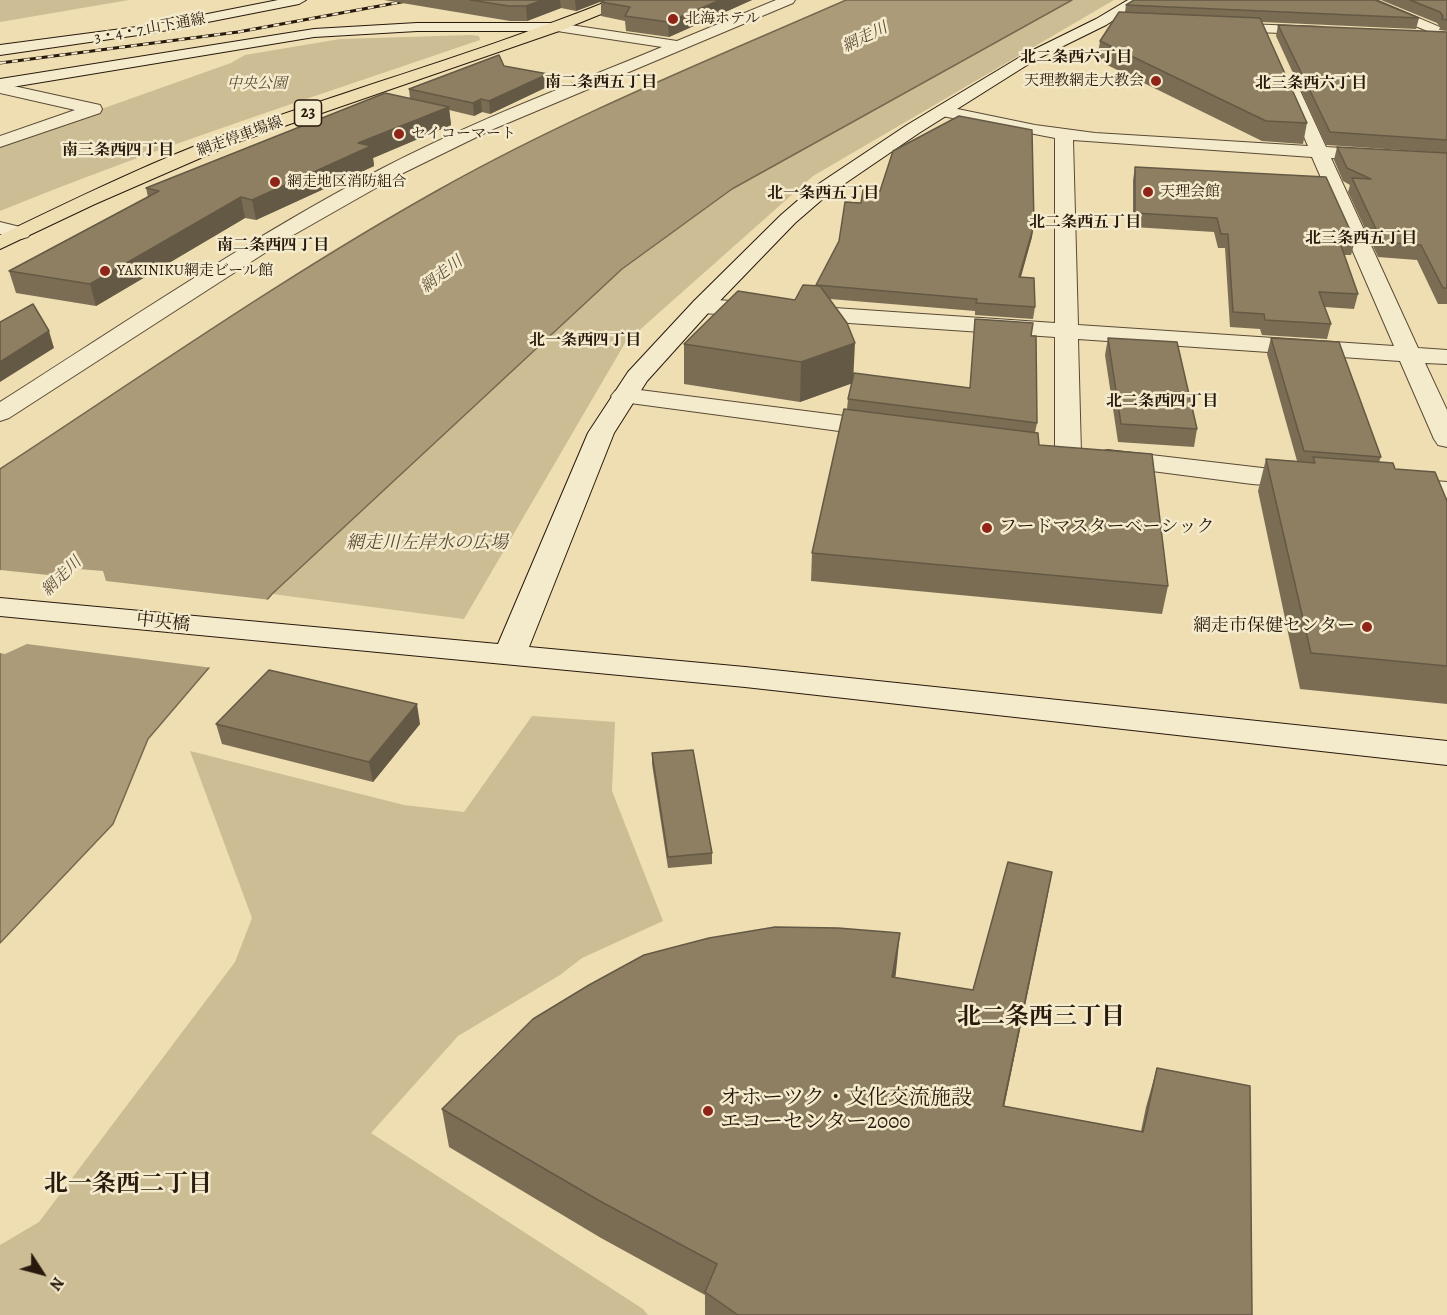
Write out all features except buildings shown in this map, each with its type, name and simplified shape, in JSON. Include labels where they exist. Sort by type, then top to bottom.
[{"type":"main road","name":"網走停車場線","points":[[0,243],[88,200],[229,140],[557,27],[623,0]]},
{"type":"street","name":"3・4・7 山下通線","points":[[0,50],[152,29],[299,0]]},
{"type":"street","points":[[0,412],[281,234],[390,172],[485,126],[788,0]]},
{"type":"street","points":[[510,654],[601,434],[637,377],[702,306],[788,219],[818,193],[1030,57],[1101,22],[1138,0]]},
{"type":"street","points":[[1364,0],[1447,36]]},
{"type":"street","points":[[1101,22],[1124,23]]},
{"type":"street","points":[[1205,26],[1332,32]]},
{"type":"street","points":[[0,86],[314,33],[405,28],[557,27],[678,45]]},
{"type":"street","points":[[1263,29],[1272,49]]},
{"type":"street","points":[[1413,35],[1447,36]]},
{"type":"street","points":[[1282,70],[1447,439]]},
{"type":"street","points":[[0,86],[94,109],[0,142]]},
{"type":"street","points":[[355,97],[387,104]]},
{"type":"street","points":[[943,111],[1064,134],[1150,143],[1447,160]]},
{"type":"street","points":[[464,121],[485,126]]},
{"type":"street","points":[[1064,134],[1066,331],[1056,451],[1252,476],[1332,482]]},
{"type":"street","points":[[0,228],[21,233]]},
{"type":"street","points":[[702,306],[1447,357]]},
{"type":"street","points":[[624,396],[905,432]]},
{"type":"street","points":[[1378,485],[1447,490]]},
{"type":"street","name":"中央橋","points":[[0,607],[326,639],[510,654],[1447,753]]},
{"type":"green space","points":[[0,0],[129,0],[0,22]]},
{"type":"green space","name":"網走川左岸水の広場","points":[[1072,0],[1114,0],[813,176],[625,343],[464,619],[272,594],[622,269],[731,189]]},
{"type":"green space","name":"中央公園","points":[[479,36],[480,40],[178,143],[0,211],[0,145],[231,63],[245,55],[340,39]]},
{"type":"green space","points":[[532,716],[615,722],[612,791],[663,921],[582,958],[560,975],[458,1036],[371,1133],[643,1309],[648,1315],[0,1315],[0,1245],[39,1222],[235,962],[252,918],[190,751],[404,805],[464,812]]},
{"type":"water","name":"網走川","points":[[846,0],[1072,0],[732,189],[622,269],[272,594],[148,739],[113,824],[0,943],[0,469],[272,290],[440,189],[589,113]]},
{"type":"pier","points":[[67,568],[103,571],[106,581],[271,600],[213,668],[27,644],[5,654],[0,653],[0,570],[49,575]]},
{"type":"railway","points":[[0,63],[238,32],[412,0]]},
{"type":"place","name":"北海ホテル","points":[[673,19]]},
{"type":"place","name":"天理教網走大教会","points":[[1156,81]]},
{"type":"place","name":"セイコーマート","points":[[399,134]]},
{"type":"place","name":"網走地区消防組合","points":[[275,182]]},
{"type":"place","name":"天理会館","points":[[1148,192]]},
{"type":"place","name":"YAKINIKU網走ビール館","points":[[105,271]]},
{"type":"place","name":"フードマスターベーシック","points":[[987,528]]},
{"type":"place","name":"網走市保健センター","points":[[1367,627]]},
{"type":"place","name":"オホーツク・文化交流施設 エコーセンター2000","points":[[708,1111]]},
{"type":"district","name":"北二条西六丁目","points":[[1076,58]]},
{"type":"district","name":"南二条西五丁目","points":[[601,83]]},
{"type":"district","name":"北三条西六丁目","points":[[1311,84]]},
{"type":"district","name":"南三条西四丁目","points":[[118,151]]},
{"type":"district","name":"北一条西五丁目","points":[[823,194]]},
{"type":"district","name":"北二条西五丁目","points":[[1085,223]]},
{"type":"district","name":"北三条西五丁目","points":[[1361,239]]},
{"type":"district","name":"南二条西四丁目","points":[[273,246]]},
{"type":"district","name":"北一条西四丁目","points":[[585,341]]},
{"type":"district","name":"北二条西四丁目","points":[[1162,402]]},
{"type":"district","name":"北二条西三丁目","points":[[1041,1018]]},
{"type":"district","name":"北一条西二丁目","points":[[128,1185]]}]
